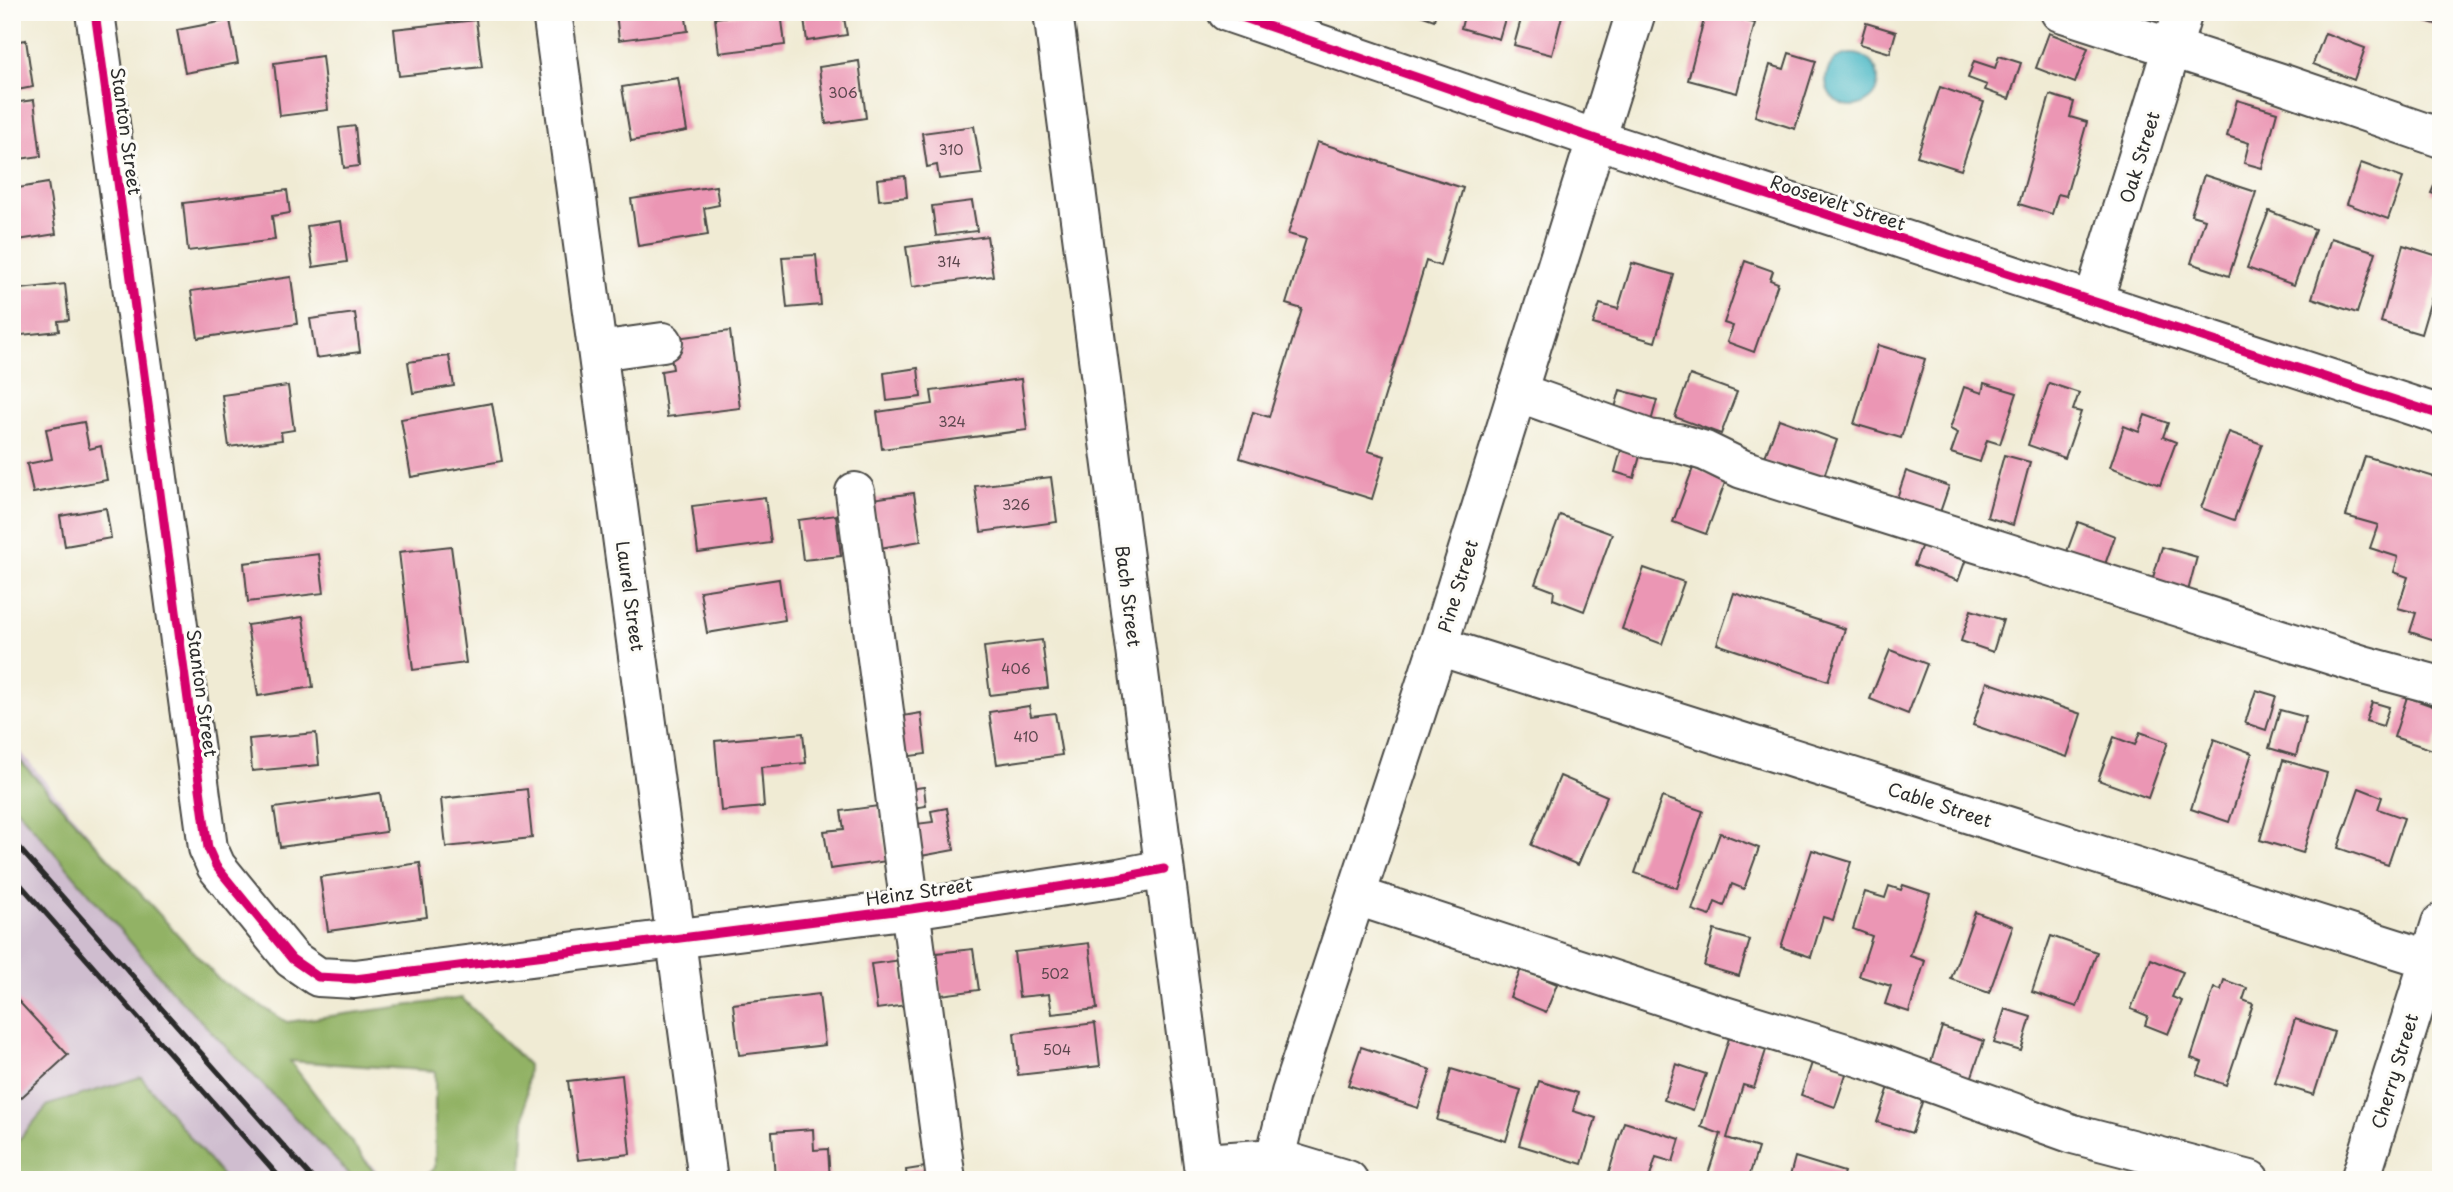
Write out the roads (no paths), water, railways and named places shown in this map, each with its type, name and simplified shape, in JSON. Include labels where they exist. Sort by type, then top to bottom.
[{"type":"street","name":"Stanton Street","points":[[95,12],[208,848],[216,866],[292,959],[318,977],[355,979],[678,940]]},
{"type":"street","name":"Laurel Street","points":[[552,12],[708,1180]]},
{"type":"street","name":"Bach Street","points":[[1053,12],[1204,1171]]},
{"type":"street","name":"Roosevelt Street","points":[[1227,12],[1596,139],[2441,415]]},
{"type":"street","name":"Pine Street","points":[[1275,1158],[1291,1093],[1438,646],[1636,12]]},
{"type":"street","points":[[2060,12],[2441,138]]},
{"type":"street","name":"Oak Street","points":[[2093,302],[2183,12]]},
{"type":"street","points":[[598,351],[663,342]]},
{"type":"street","points":[[1517,392],[1649,439],[1706,450],[1742,469],[2363,665],[2441,686]]},
{"type":"street","points":[[855,492],[947,1180]]},
{"type":"street","name":"Cable Street","points":[[1438,646],[2435,961]]},
{"type":"street","name":"Heinz Street","points":[[678,940],[911,909],[1164,869]]},
{"type":"street","points":[[1357,896],[1708,1011],[1865,1059],[2073,1134],[2250,1180]]},
{"type":"street","name":"Cherry Street","points":[[2360,1180],[2435,961],[2441,923]]},
{"type":"street","points":[[1204,1171],[1275,1158],[1348,1180]]},
{"type":"water","points":[[1852,54],[1862,56],[1870,62],[1876,70],[1876,90],[1870,98],[1862,104],[1852,106],[1842,104],[1834,98],[1828,90],[1826,80],[1828,70],[1834,62],[1842,56]]},
{"type":"railway","points":[[12,840],[314,1180]]},
{"type":"railway","points":[[12,875],[282,1180]]}]
